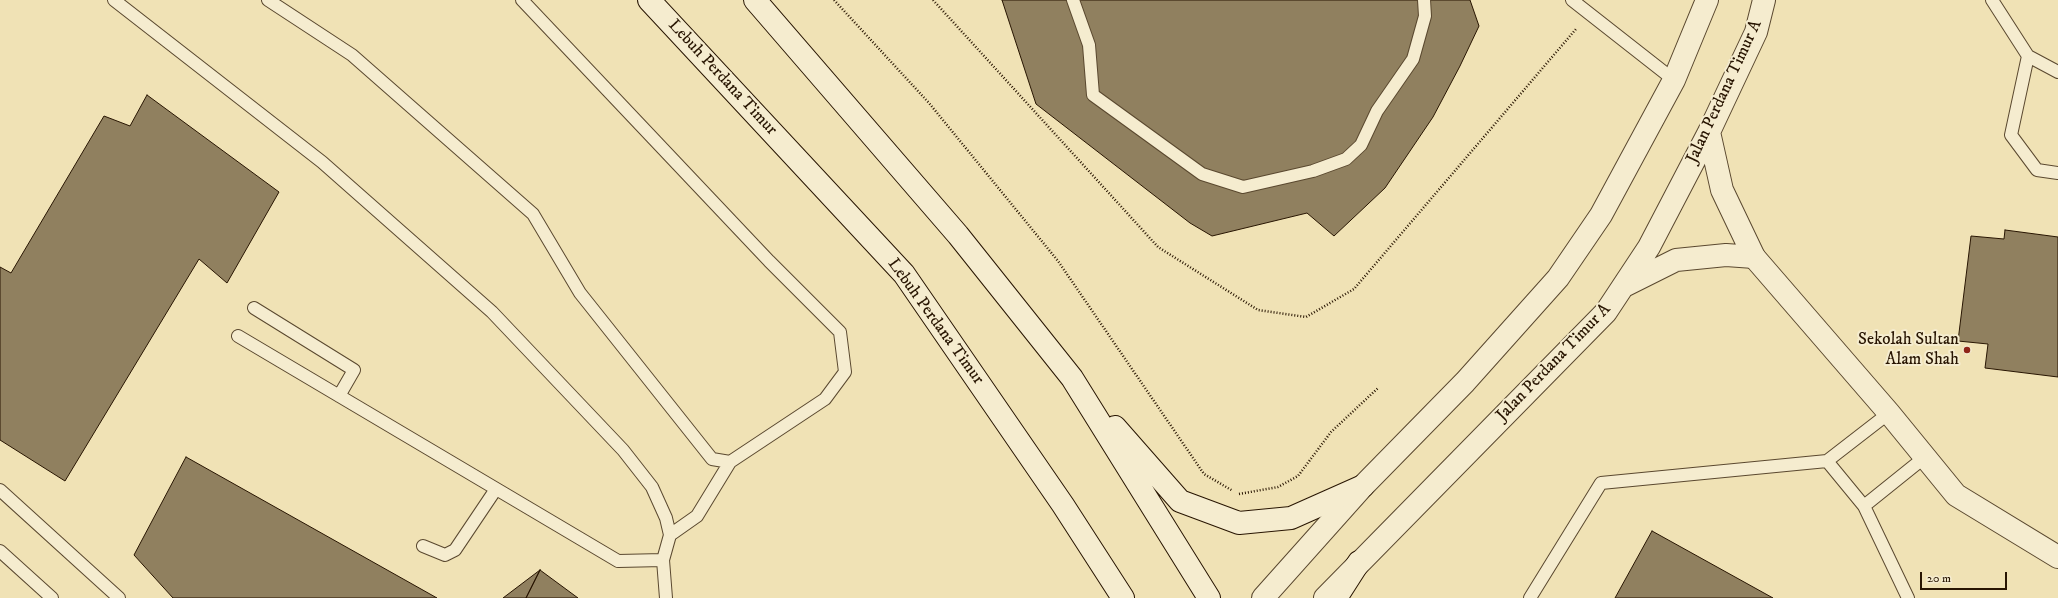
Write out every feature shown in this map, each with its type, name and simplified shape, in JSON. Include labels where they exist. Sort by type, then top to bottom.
[{"type":"street","name":"Lebuh Perdana Timur","points":[[650,0],[904,274],[1063,505],[1123,598]]},
{"type":"street","points":[[755,0],[958,235],[1072,378],[1180,501],[1239,523],[1291,518],[1363,486]]},
{"type":"street","points":[[1263,598],[1363,486],[1465,382],[1558,278],[1600,215],[1674,80],[1707,0]]},
{"type":"street","name":"Jalan Perdana Timur A","points":[[1325,598],[1606,312],[1649,247],[1709,132],[1756,32],[1764,0]]},
{"type":"street","points":[[1709,132],[1722,190],[1754,257],[1889,413],[1956,495],[2058,557]]},
{"type":"street","points":[[1622,287],[1676,260],[1726,255],[1754,257]]},
{"type":"street","points":[[1072,378],[1209,598]]},
{"type":"street","points":[[1063,505],[1101,587],[1104,598]]},
{"type":"street","points":[[1336,598],[1359,562]]},
{"type":"lane","points":[[114,0],[322,162],[492,312],[623,450],[652,487],[666,518],[670,535],[663,560],[666,598]]},
{"type":"lane","points":[[268,0],[352,55],[533,214],[580,293],[712,458],[730,462]]},
{"type":"lane","points":[[522,0],[769,261],[840,332],[845,372],[825,399],[730,462],[697,516],[670,535]]},
{"type":"lane","points":[[1073,0],[1089,45],[1093,95],[1202,174],[1243,187],[1313,171],[1346,159],[1361,145],[1377,111],[1413,59],[1425,16],[1424,0]]},
{"type":"lane","points":[[1572,0],[1674,80]]},
{"type":"lane","points":[[1992,0],[2028,56],[2058,72]]},
{"type":"lane","points":[[2028,56],[2011,135],[2037,170],[2058,173]]},
{"type":"lane","points":[[254,308],[354,370],[339,396]]},
{"type":"lane","points":[[238,336],[618,561],[663,560]]},
{"type":"lane","points":[[1530,598],[1601,483],[1827,461],[1889,413]]},
{"type":"lane","points":[[1864,506],[1925,457]]},
{"type":"lane","points":[[1827,461],[1864,506],[1908,598]]},
{"type":"lane","points":[[423,546],[445,555],[455,550],[496,489]]},
{"type":"lane","points":[[0,490],[119,598]]},
{"type":"lane","points":[[0,551],[52,598]]},
{"type":"path","points":[[834,0],[929,103],[1058,261],[1204,474],[1238,494],[1278,487],[1298,476],[1331,432],[1378,388]]},
{"type":"building","points":[[1002,0],[1470,0],[1479,26],[1433,117],[1385,188],[1334,236],[1307,213],[1212,236],[1190,223],[1036,104]]},
{"type":"building","points":[[147,95],[279,192],[227,283],[199,259],[65,481],[0,440],[0,267],[11,273],[104,116],[130,126]]},
{"type":"building","points":[[2005,230],[2058,237],[2058,377],[1985,368],[1988,344],[1958,341],[1971,236],[2004,239]]},
{"type":"building","points":[[186,457],[437,598],[173,598],[134,555]]},
{"type":"building","points":[[1652,531],[1773,598],[1615,598]]},
{"type":"building","points":[[540,570],[526,598],[503,598]]},
{"type":"building","points":[[540,570],[578,598],[526,598]]},
{"type":"place","name":"Sekolah Sultan Alam Shah","points":[[1967,350]]}]
